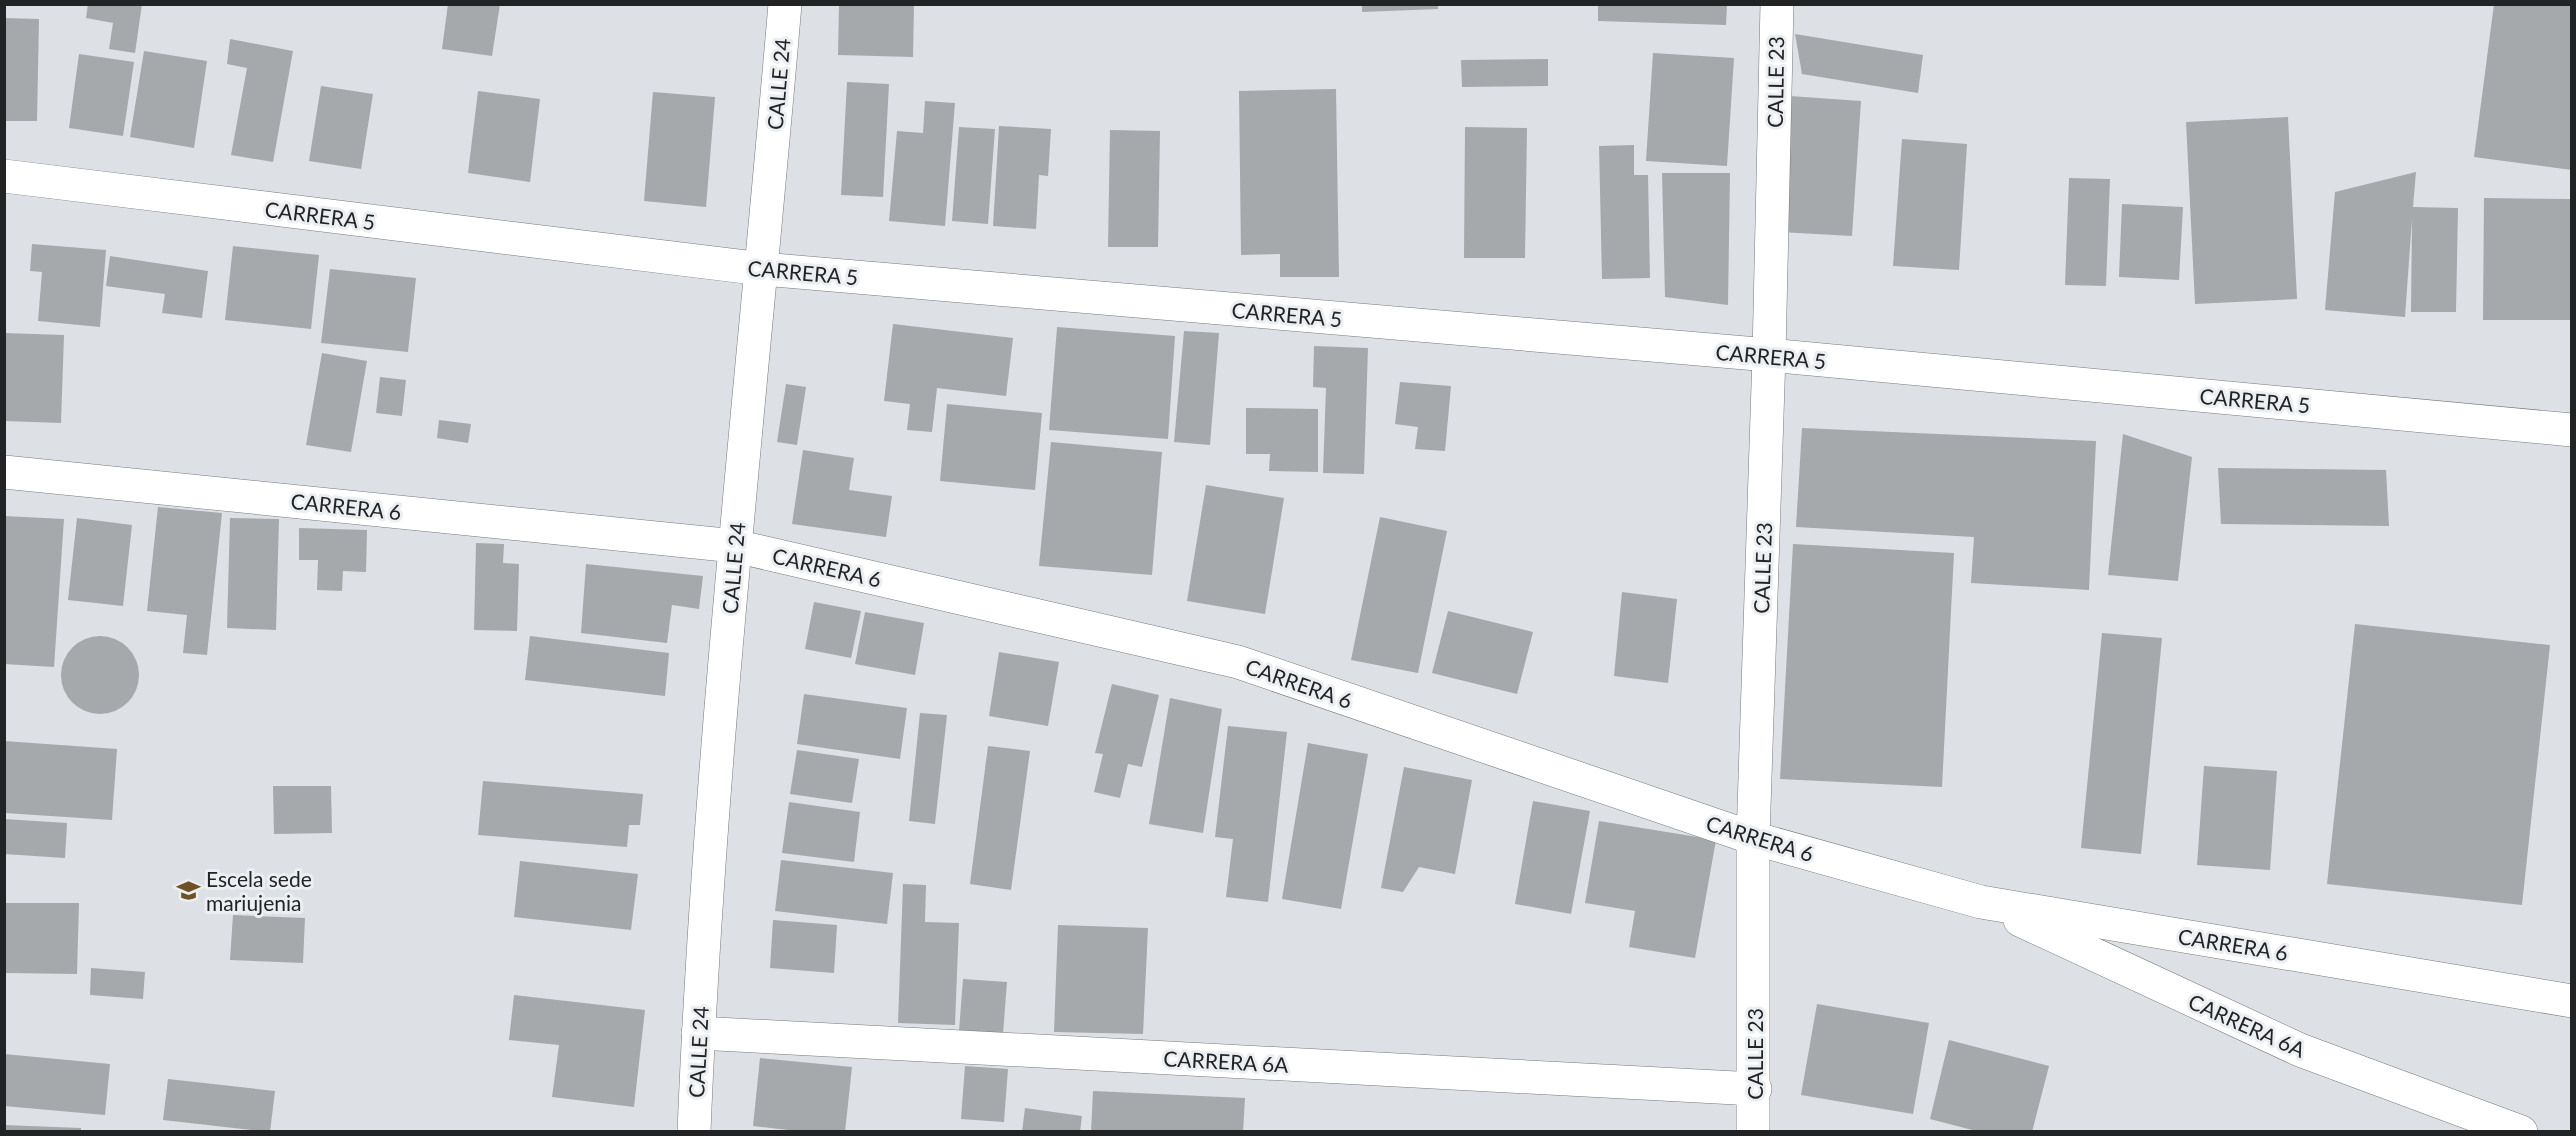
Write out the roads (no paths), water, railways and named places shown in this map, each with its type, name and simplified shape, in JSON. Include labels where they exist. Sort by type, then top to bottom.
[{"type":"street","name":"CALLE 24","points":[[694,1131],[698,1033],[735,546],[785,4]]},
{"type":"street","name":"CALLE 23","points":[[1753,1131],[1755,1089],[1753,838],[1769,355],[1777,4]]},
{"type":"street","name":"CARRERA 5","points":[[4,176],[762,269],[1769,355],[2571,430]]},
{"type":"street","name":"CARRERA 6","points":[[4,472],[735,546],[1239,662],[1753,838],[1981,902],[2571,1001]]},
{"type":"street","name":"CARRERA 6A","points":[[1981,902],[2300,1050],[2521,1131]]},
{"type":"street","name":"CARRERA 6A","points":[[698,1033],[1755,1089]]},
{"type":"place","name":"Escela sede mariujenia","points":[[188,890]]}]
